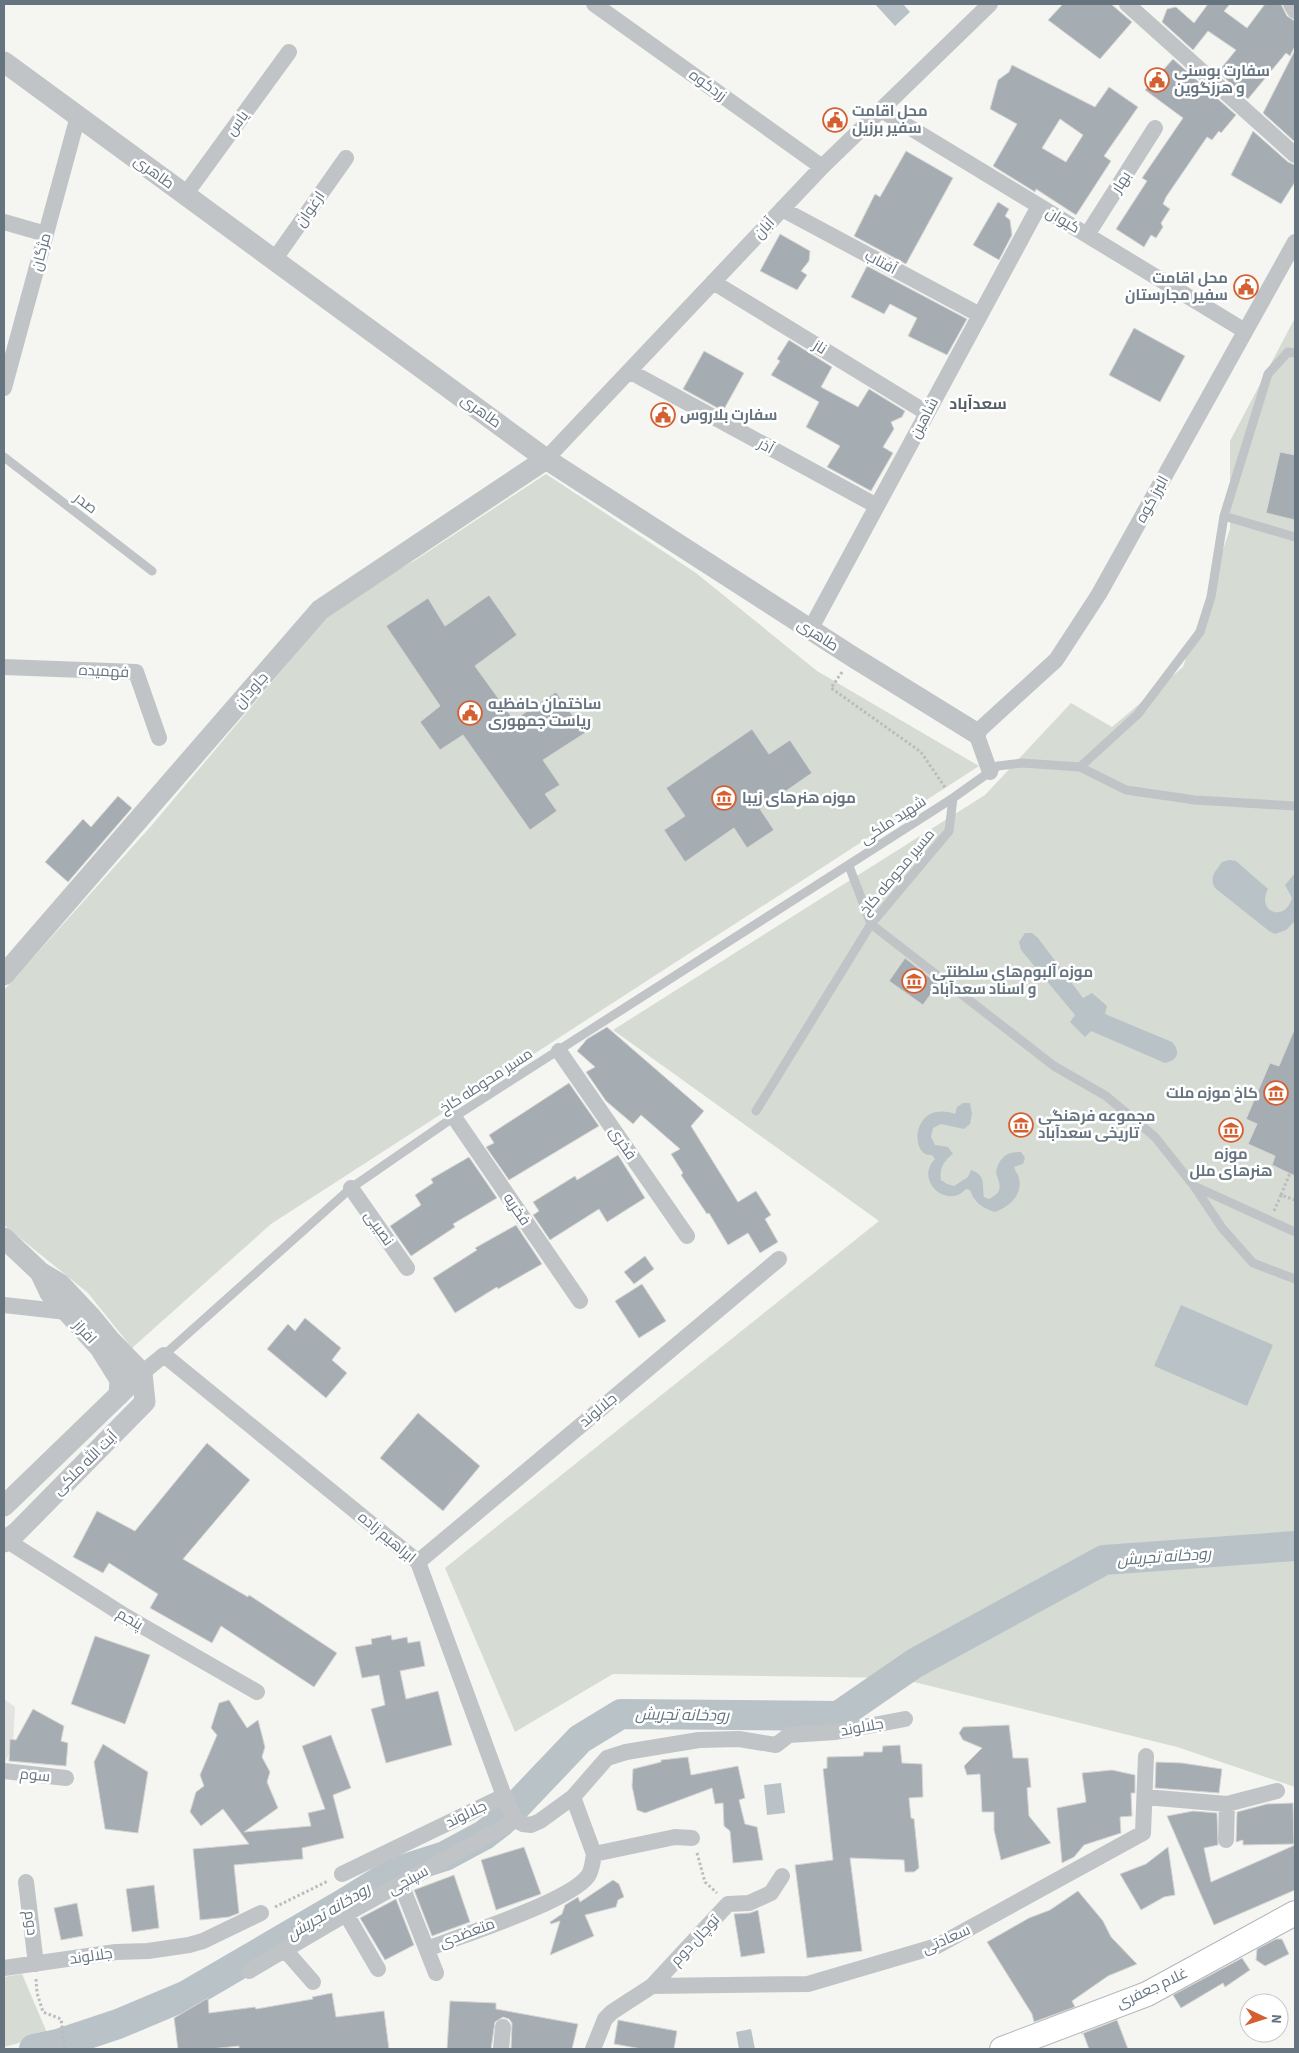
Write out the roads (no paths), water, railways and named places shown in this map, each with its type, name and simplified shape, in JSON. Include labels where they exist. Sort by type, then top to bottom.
[{"type":"main road","name":"غلام جعفری","points":[[1002,2049],[1147,1994],[1295,1913]]},
{"type":"street","name":"زردکوه","points":[[594,4],[822,167]]},
{"type":"street","name":"آبان","points":[[546,459],[822,167],[990,4]]},
{"type":"street","points":[[1127,4],[1295,156]]},
{"type":"street","points":[[1291,4],[1295,11]]},
{"type":"street","name":"یاس","points":[[185,195],[289,52]]},
{"type":"street","name":"طاهری","points":[[4,62],[546,459],[853,658],[976,733]]},
{"type":"street","name":"کیوان","points":[[881,110],[1245,331]]},
{"type":"street","name":"مژگان","points":[[4,388],[78,116]]},
{"type":"street","name":"بهار","points":[[1087,235],[1155,128]]},
{"type":"street","name":"ارغوان","points":[[274,260],[346,158]]},
{"type":"street","name":"شاهین","points":[[810,630],[1039,206]]},
{"type":"street","name":"آفتاب","points":[[782,209],[980,316]]},
{"type":"street","points":[[4,222],[46,234]]},
{"type":"street","name":"البرز کوه","points":[[976,733],[1056,660],[1099,594],[1295,242]]},
{"type":"street","name":"ناز","points":[[713,282],[927,413]]},
{"type":"street","name":"آذر","points":[[629,371],[877,506]]},
{"type":"street","name":"جاودان","points":[[4,975],[320,610],[546,459]]},
{"type":"street","name":"فهمیده","points":[[4,667],[136,672],[159,738]]},
{"type":"street","points":[[976,733],[990,772]]},
{"type":"street","name":"فخری","points":[[559,1050],[686,1236]]},
{"type":"street","name":"فخریه","points":[[454,1117],[580,1301]]},
{"type":"street","name":"نصیبی","points":[[351,1188],[407,1268]]},
{"type":"street","name":"افراز","points":[[4,1238],[40,1272],[60,1284],[91,1317],[109,1340],[142,1373]]},
{"type":"street","name":"جلالوند","points":[[418,1562],[779,1259]]},
{"type":"street","name":"افراز","points":[[40,1272],[50,1293],[100,1348],[120,1380],[119,1395]]},
{"type":"street","points":[[4,1304],[67,1312]]},
{"type":"street","name":"آیت الله ملکی","points":[[4,1506],[142,1373],[164,1355]]},
{"type":"street","name":"ابراهیم زاده","points":[[164,1355],[418,1562],[504,1796]]},
{"type":"street","name":"آیت الله ملکی","points":[[5,1541],[145,1402],[142,1373]]},
{"type":"street","name":"پنجم","points":[[5,1541],[125,1616],[257,1692]]},
{"type":"street","name":"جلالوند","points":[[342,1874],[504,1796],[516,1820],[523,1824],[531,1825],[540,1822],[573,1797],[607,1758],[626,1752],[709,1740],[739,1739],[776,1745],[789,1735],[836,1732],[905,1719]]},
{"type":"street","name":"سعادتی","points":[[652,1986],[808,1984],[937,1946],[1143,1833],[1146,1756]]},
{"type":"street","name":"سوم","points":[[4,1771],[66,1778]]},
{"type":"street","points":[[1144,1797],[1227,1804],[1277,1791]]},
{"type":"street","points":[[573,1797],[594,1854],[676,1837],[692,1838]]},
{"type":"street","points":[[1226,1840],[1227,1804]]},
{"type":"street","name":"سپنچی","points":[[249,1971],[346,1914],[516,1820]]},
{"type":"street","name":"متعضدی","points":[[401,1884],[427,1949],[572,1891],[589,1875],[594,1854]]},
{"type":"street","name":"توچال دوم","points":[[593,2049],[605,2019],[612,2012],[652,1986],[728,1904],[748,1903],[771,1893],[782,1876]]},
{"type":"street","name":"دوم","points":[[26,1882],[36,1964]]},
{"type":"street","name":"جلالوند","points":[[4,1968],[116,1952],[148,1951],[189,1946],[261,1913]]},
{"type":"street","points":[[346,1914],[378,1969]]},
{"type":"street","points":[[427,1949],[436,1973]]},
{"type":"street","points":[[285,1950],[313,1982]]},
{"type":"street","points":[[501,2049],[503,2027]]},
{"type":"lane","points":[[1080,767],[1138,714],[1200,632],[1211,597],[1224,516],[1268,374],[1288,352],[1295,353]]},
{"type":"lane","name":"صدر","points":[[4,458],[152,571]]},
{"type":"lane","points":[[1224,516],[1295,537]]},
{"type":"lane","points":[[953,798],[998,766],[1022,763],[1080,767],[1126,790],[1195,800],[1295,806]]},
{"type":"lane","name":"شهید ملکی","points":[[849,866],[953,798]]},
{"type":"lane","name":"مسیر محوطه کاخ","points":[[756,1111],[871,924],[949,831],[953,798]]},
{"type":"lane","points":[[849,866],[871,924],[1054,1066],[1106,1096],[1155,1138],[1194,1186],[1222,1228],[1253,1263],[1295,1279]]},
{"type":"lane","name":"مسیر محوطه کاخ","points":[[164,1355],[351,1188],[454,1117],[849,866]]},
{"type":"lane","points":[[1194,1186],[1295,1232]]},
{"type":"waterway","name":"رودخانه تجریش","points":[[34,2049],[58,2044],[118,2024],[187,1995],[395,1872],[445,1856],[484,1835],[501,1822],[580,1739],[621,1714],[838,1716],[915,1663],[1104,1560],[1295,1546]]},
{"type":"place","name":"سفارت بوسنی و هرزگوین","points":[[1157,80]]},
{"type":"place","name":"محل اقامت سفیر برزیل","points":[[835,120]]},
{"type":"place","name":"محل اقامت سفیر مجارستان","points":[[1246,287]]},
{"type":"place","name":"سفارت بلاروس","points":[[663,415]]},
{"type":"place","name":"ساختمان حافظیه ریاست جمهوری","points":[[470,713]]},
{"type":"place","name":"موزه هنرهای زیبا","points":[[724,798]]},
{"type":"place","name":"موزه آلبوم‌های سلطنتی و اسناد سعدآباد","points":[[914,981]]},
{"type":"place","name":"کاخ موزه ملت","points":[[1276,1093]]},
{"type":"place","name":"مجموعه فرهنگی تاریخی سعدآباد","points":[[1021,1125]]},
{"type":"place","name":"موزه هنرهای ملل","points":[[1231,1130]]},
{"type":"district","name":"سعدآباد","points":[[978,403]]}]
